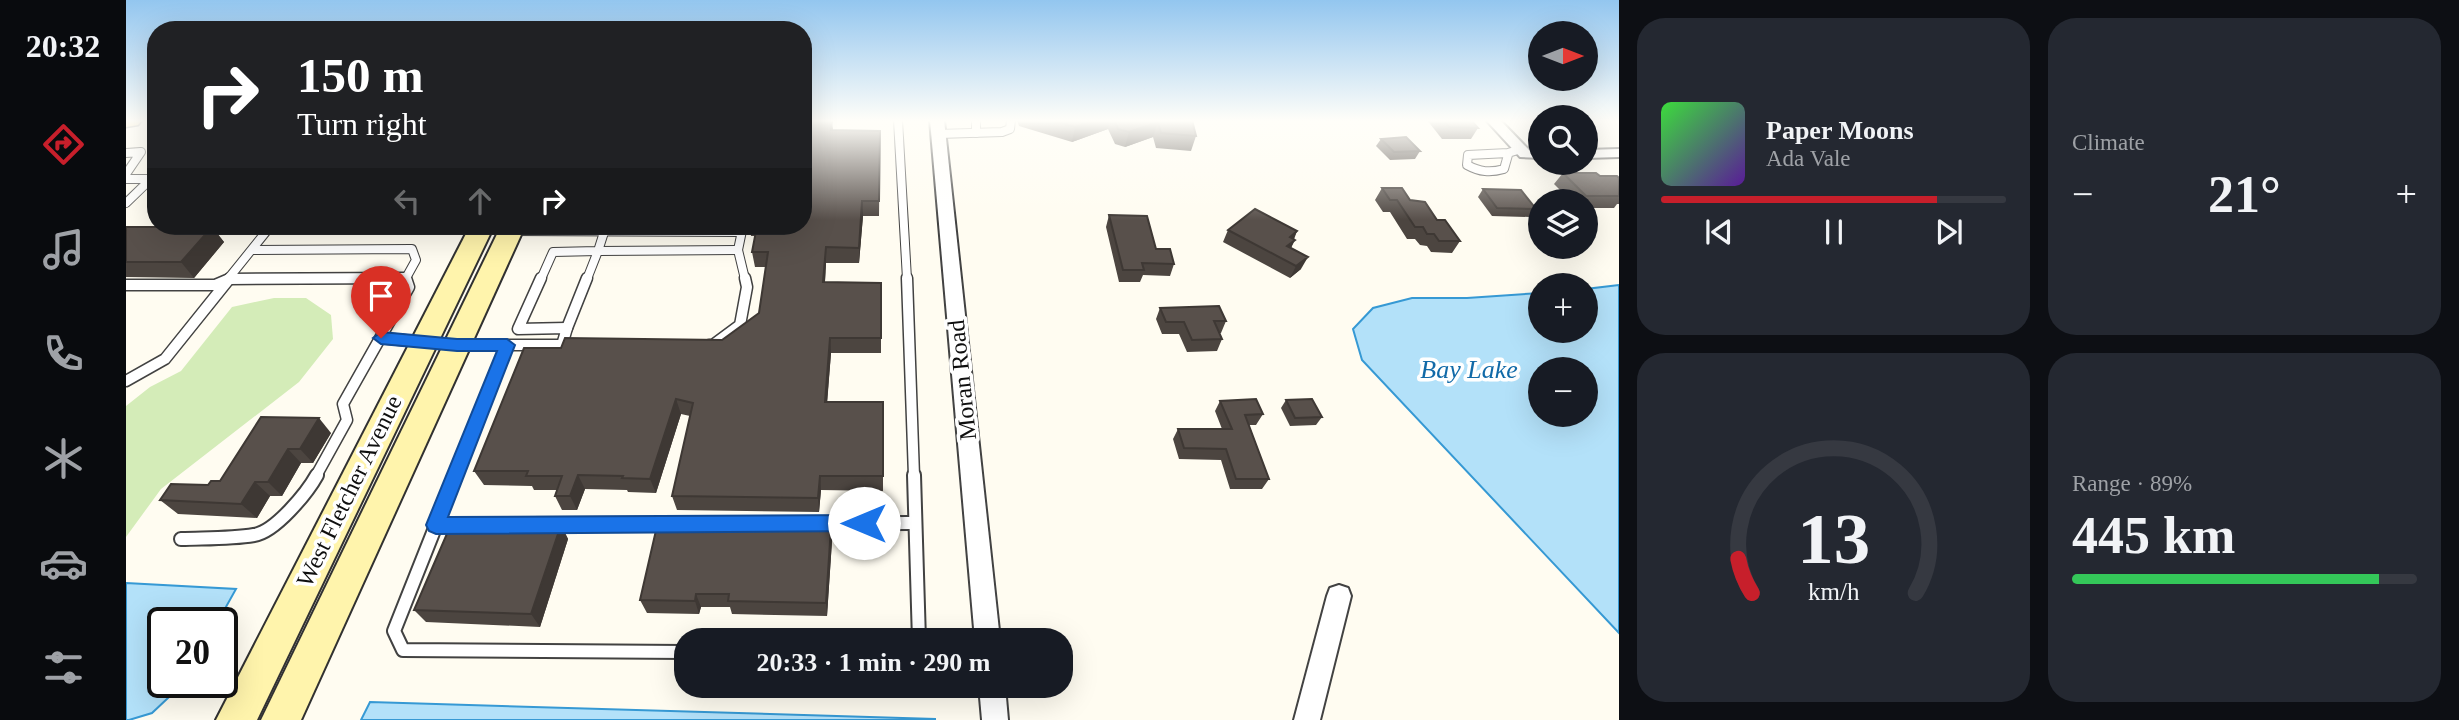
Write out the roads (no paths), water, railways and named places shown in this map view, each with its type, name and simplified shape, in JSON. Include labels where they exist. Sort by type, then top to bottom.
[{"type":"main road","name":"West Fletcher Avenue","points":[[236,720],[422,342],[491,235]]},
{"type":"main road","name":"West Fletcher Avenue","points":[[281,720],[457,345],[494,235]]},
{"type":"main road","points":[[422,342],[457,345]]},
{"type":"street","name":"Moran Road","points":[[941,154],[987,628]]},
{"type":"street","points":[[1307,720],[1339,596]]},
{"type":"street","points":[[993,698],[995,720]]},
{"type":"lane","points":[[126,177],[140,154]]},
{"type":"lane","points":[[900,154],[910,330],[919,628]]},
{"type":"lane","points":[[1474,154],[1468,155],[1466,165],[1481,173],[1504,169],[1513,154]]},
{"type":"lane","points":[[126,177],[147,177]]},
{"type":"lane","points":[[126,203],[147,184]]},
{"type":"lane","points":[[126,381],[166,359],[265,235]]},
{"type":"lane","points":[[562,345],[603,235]]},
{"type":"lane","points":[[701,345],[713,345],[740,326],[747,287],[738,250],[741,235]]},
{"type":"lane","points":[[253,250],[412,249],[416,260],[405,278]]},
{"type":"lane","points":[[567,328],[518,329],[553,252],[738,250]]},
{"type":"lane","points":[[126,285],[215,285],[229,279],[405,278]]},
{"type":"lane","points":[[181,539],[257,535],[292,509],[309,490],[347,420],[343,404],[409,287],[405,278]]},
{"type":"lane","points":[[381,338],[422,342]]},
{"type":"lane","points":[[457,345],[587,345]]},
{"type":"lane","points":[[507,345],[394,631],[403,650],[674,652]]},
{"type":"lane","points":[[515,524],[915,523]]},
{"type":"lane","points":[[436,525],[449,525]]},
{"type":"water","name":"Bay Lake","points":[[1619,285],[1619,633],[1362,360],[1353,329],[1373,308],[1412,298],[1528,294],[1528,343],[1598,343],[1598,288]]},
{"type":"water","points":[[126,583],[236,589],[226,607],[147,607],[147,698],[168,698],[152,713],[126,720]]},
{"type":"water","points":[[370,702],[935,719],[935,720],[361,720]]}]
